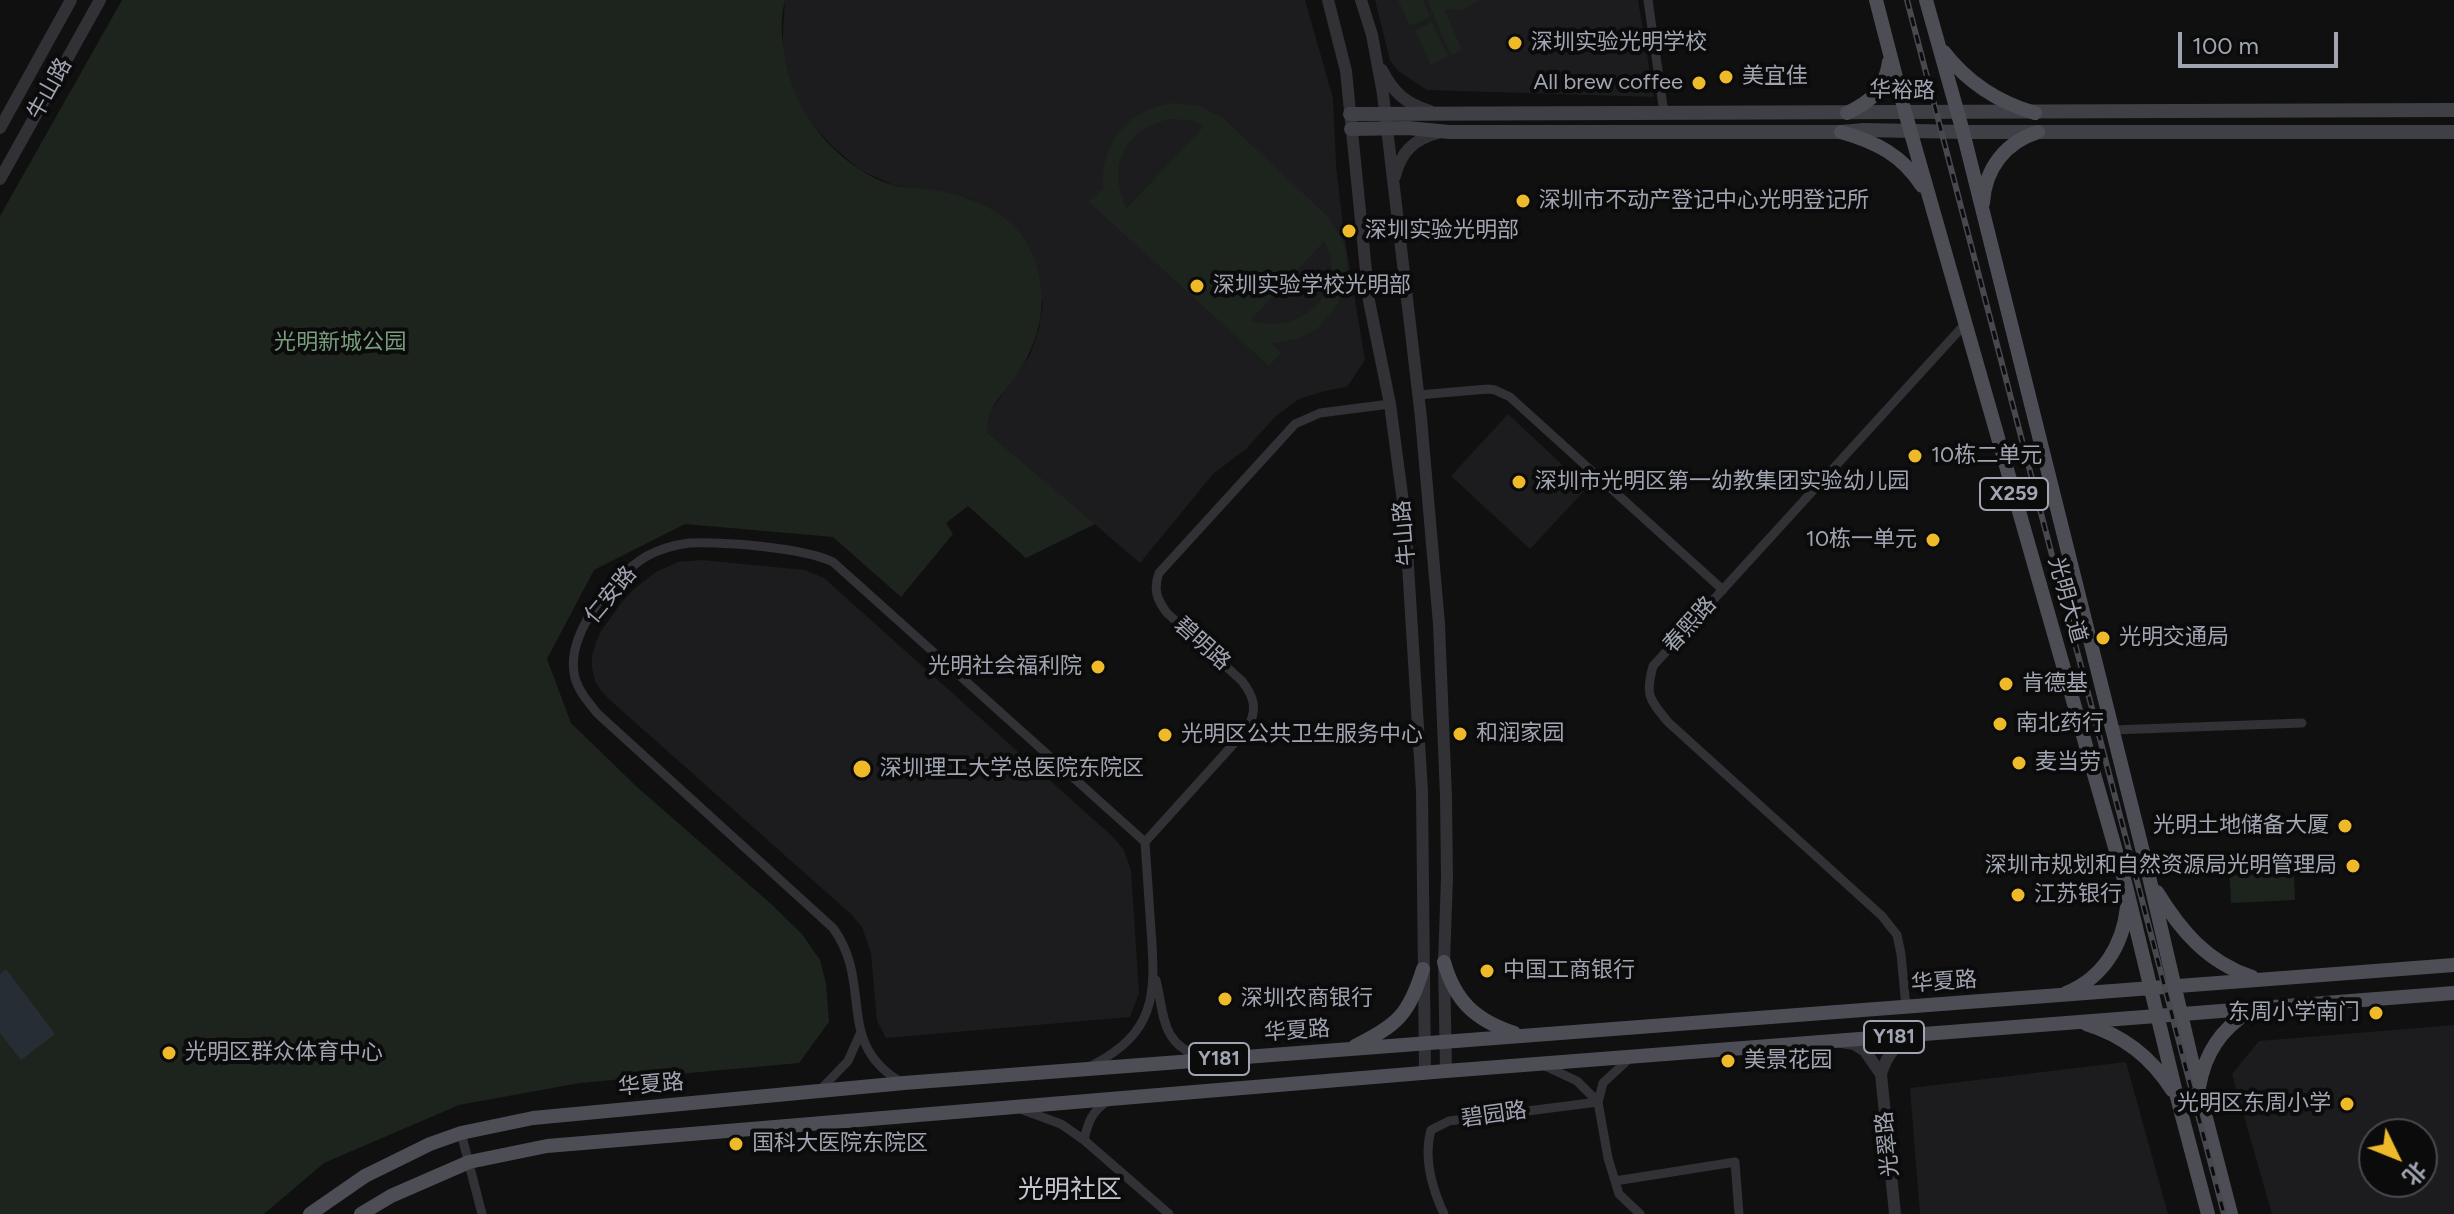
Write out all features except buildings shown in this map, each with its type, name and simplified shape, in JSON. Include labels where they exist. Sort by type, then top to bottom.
[{"type":"main road","name":"光明大道","points":[[1876,0],[1889,57],[2126,886],[2208,1214]]},
{"type":"main road","name":"光明大道","points":[[1926,0],[1963,132],[2231,1214]]},
{"type":"main road","points":[[1938,42],[1954,64],[1985,91],[2035,113]]},
{"type":"main road","points":[[1847,113],[1869,102],[1877,94],[1884,84],[1889,57]]},
{"type":"main road","name":"华裕路","points":[[1351,122],[1449,114],[2454,110]]},
{"type":"main road","name":"华裕路","points":[[1385,121],[1449,132],[2454,132]]},
{"type":"main road","points":[[1841,132],[1885,148],[1911,170],[1930,200]]},
{"type":"main road","points":[[1983,215],[1985,185],[1993,166],[2012,145],[2038,132]]},
{"type":"main road","points":[[2151,883],[2175,921],[2204,952],[2231,969],[2260,980]]},
{"type":"main road","points":[[2058,996],[2089,980],[2112,954],[2125,921],[2126,886]]},
{"type":"main road","points":[[1444,962],[1453,988],[1468,1008],[1492,1025],[1518,1035]]},
{"type":"main road","name":"华夏路","points":[[310,1214],[365,1176],[430,1144],[461,1133],[533,1118],[904,1083],[2454,965]]},
{"type":"main road","points":[[1348,1049],[1373,1037],[1398,1019],[1415,995],[1423,969]]},
{"type":"main road","name":"Y181","points":[[361,1214],[391,1196],[469,1162],[547,1146],[1538,1063],[2454,993]]},
{"type":"main road","points":[[2199,1091],[2209,1052],[2236,1020],[2253,1009]]},
{"type":"main road","points":[[2082,1023],[2120,1039],[2142,1055],[2177,1097]]},
{"type":"street","name":"牛山路","points":[[0,128],[71,0]]},
{"type":"street","name":"牛山路","points":[[0,179],[100,0]]},
{"type":"street","name":"牛山路","points":[[1328,0],[1342,48],[1369,301],[1390,404],[1405,517],[1422,791],[1425,1073]]},
{"type":"street","name":"牛山路","points":[[1361,0],[1375,52],[1385,121],[1418,395],[1439,624],[1447,878],[1444,962],[1446,1071]]},
{"type":"street","points":[[1648,0],[1664,113]]},
{"type":"street","points":[[1375,52],[1388,81],[1403,99],[1420,108],[1449,114]]},
{"type":"street","points":[[1393,191],[1397,167],[1407,149],[1426,137],[1449,132]]},
{"type":"street","name":"春熙路","points":[[1906,1007],[1897,935],[1882,916],[1668,722],[1654,705],[1648,686],[1653,666],[1965,324]]},
{"type":"street","points":[[1418,395],[1488,389],[1510,397],[1723,590]]},
{"type":"street","name":"碧明路","points":[[1145,842],[1248,728],[1254,708],[1250,691],[1242,681],[1159,603],[1155,582],[1159,573],[1295,424],[1320,413],[1390,404]]},
{"type":"street","name":"仁安路","points":[[904,1083],[882,1069],[860,1034],[853,970],[846,948],[833,928],[598,714],[578,686],[574,676],[575,650],[585,622],[608,590],[640,561],[674,545],[703,542],[809,553],[833,562],[1145,842]]},
{"type":"street","points":[[2113,730],[2302,723]]},
{"type":"street","points":[[1145,842],[1154,972],[1165,1027],[1185,1050],[1207,1060]]},
{"type":"street","points":[[1085,1069],[1110,1056],[1131,1039],[1146,1012],[1154,972]]},
{"type":"street","points":[[818,1091],[848,1061],[860,1034]]},
{"type":"street","points":[[1881,1074],[1894,1048],[1915,1035]]},
{"type":"street","points":[[1842,1042],[1854,1044],[1865,1051],[1881,1074]]},
{"type":"street","points":[[1631,1057],[1603,1083],[1598,1102],[1608,1158],[1619,1194],[1640,1214]]},
{"type":"street","points":[[1538,1063],[1577,1081],[1598,1102]]},
{"type":"street","name":"光翠路","points":[[1881,1074],[1895,1214]]},
{"type":"street","points":[[1084,1140],[1095,1109],[1112,1099]]},
{"type":"street","name":"碧园路","points":[[1444,1214],[1429,1165],[1427,1145],[1431,1130],[1449,1121],[1598,1102]]},
{"type":"street","points":[[1014,1107],[1061,1124],[1084,1140],[1169,1214]]},
{"type":"street","points":[[461,1133],[482,1214]]},
{"type":"street","points":[[1615,1181],[1735,1162],[1739,1214]]},
{"type":"shaded area","name":"深圳实验学校光明部","points":[[785,0],[1305,0],[1333,98],[1336,165],[1344,234],[1365,360],[1347,387],[1299,399],[1275,417],[1246,449],[1213,474],[1140,563],[987,432],[987,416],[1030,355],[1039,329],[1043,303],[971,199],[893,185],[860,170],[832,146],[807,118],[793,90],[782,47]]},
{"type":"shaded area","name":"深圳实验光明学校","points":[[1375,0],[1638,0],[1654,97],[1427,90],[1398,71],[1390,61]]},
{"type":"shaded area","name":"深圳市光明区第一幼教集团实验幼儿园","points":[[1508,414],[1587,488],[1530,549],[1451,476]]},
{"type":"shaded area","name":"深圳理工大学总医院东院区","points":[[702,560],[805,570],[824,578],[1112,836],[1124,850],[1131,871],[1139,993],[1130,1017],[886,1038],[877,1021],[871,953],[862,927],[611,701],[595,681],[592,655],[596,642],[622,602],[656,572],[678,562]]},
{"type":"shaded area","points":[[6,969],[55,1034],[21,1060],[0,1033],[0,974]]},
{"type":"shaded area","name":"光明区东周小学","points":[[2454,1025],[2454,1214],[2272,1214],[2232,1074],[2259,1041]]},
{"type":"shaded area","points":[[2126,1062],[2168,1214],[1920,1214],[1910,1088]]},
{"type":"green space","name":"光明新城公园","points":[[122,0],[785,0],[782,39],[796,95],[816,128],[842,157],[875,178],[896,186],[946,192],[981,204],[1011,223],[1023,236],[1038,270],[1041,314],[1029,354],[995,403],[987,432],[1095,524],[1026,558],[968,506],[946,523],[953,534],[901,597],[833,537],[685,524],[594,570],[547,659],[571,723],[637,787],[770,903],[802,934],[820,960],[826,983],[829,1022],[799,1063],[580,1083],[459,1105],[324,1163],[264,1214],[0,1214],[0,216]]},
{"type":"green space","points":[[1398,0],[1423,0],[1430,17],[1410,26]]},
{"type":"green space","points":[[1427,0],[1480,0],[1463,10],[1444,9],[1462,50],[1451,55]]},
{"type":"green space","points":[[1432,22],[1448,56],[1431,65],[1415,31]]},
{"type":"green space","points":[[1172,103],[1199,106],[1223,118],[1327,216],[1342,239],[1347,279],[1338,304],[1320,326],[1308,334],[1271,343],[1281,353],[1269,366],[1089,202],[1103,191],[1106,158],[1119,132],[1141,113]],"holes":[[[1172,119],[1194,121],[1204,126],[1127,208],[1118,178],[1124,151],[1142,130]],[[1324,241],[1331,259],[1331,276],[1326,292],[1316,305],[1303,316],[1287,322],[1269,324],[1251,320]]]},
{"type":"green space","points":[[2293,855],[2295,900],[2231,903],[2229,858]]},
{"type":"railway","points":[[1907,0],[2224,1214]]},
{"type":"place","name":"深圳实验光明学校","points":[[1515,43]]},
{"type":"place","name":"美宜佳","points":[[1726,77]]},
{"type":"place","name":"All brew coffee","points":[[1699,83]]},
{"type":"place","name":"深圳市不动产登记中心光明登记所","points":[[1523,201]]},
{"type":"place","name":"深圳实验光明部","points":[[1349,231]]},
{"type":"place","name":"深圳实验学校光明部","points":[[1197,286]]},
{"type":"place","name":"10栋二单元","points":[[1915,456]]},
{"type":"place","name":"深圳市光明区第一幼教集团实验幼儿园","points":[[1519,482]]},
{"type":"place","name":"10栋一单元","points":[[1933,540]]},
{"type":"place","name":"光明交通局","points":[[2103,638]]},
{"type":"place","name":"光明社会福利院","points":[[1098,667]]},
{"type":"place","name":"肯德基","points":[[2006,684]]},
{"type":"place","name":"南北药行","points":[[2000,724]]},
{"type":"place","name":"和润家园","points":[[1460,734]]},
{"type":"place","name":"光明区公共卫生服务中心","points":[[1165,735]]},
{"type":"place","name":"麦当劳","points":[[2019,763]]},
{"type":"place","name":"深圳理工大学总医院东院区","points":[[862,769]]},
{"type":"place","name":"光明土地储备大厦","points":[[2345,826]]},
{"type":"place","name":"深圳市规划和自然资源局光明管理局","points":[[2353,866]]},
{"type":"place","name":"江苏银行","points":[[2018,895]]},
{"type":"place","name":"中国工商银行","points":[[1487,971]]},
{"type":"place","name":"深圳农商银行","points":[[1225,999]]},
{"type":"place","name":"东周小学南门","points":[[2376,1013]]},
{"type":"place","name":"光明区群众体育中心","points":[[169,1053]]},
{"type":"place","name":"美景花园","points":[[1728,1061]]},
{"type":"place","name":"光明区东周小学","points":[[2347,1104]]},
{"type":"place","name":"国科大医院东院区","points":[[736,1144]]},
{"type":"district","name":"光明社区","points":[[1070,1190]]}]
